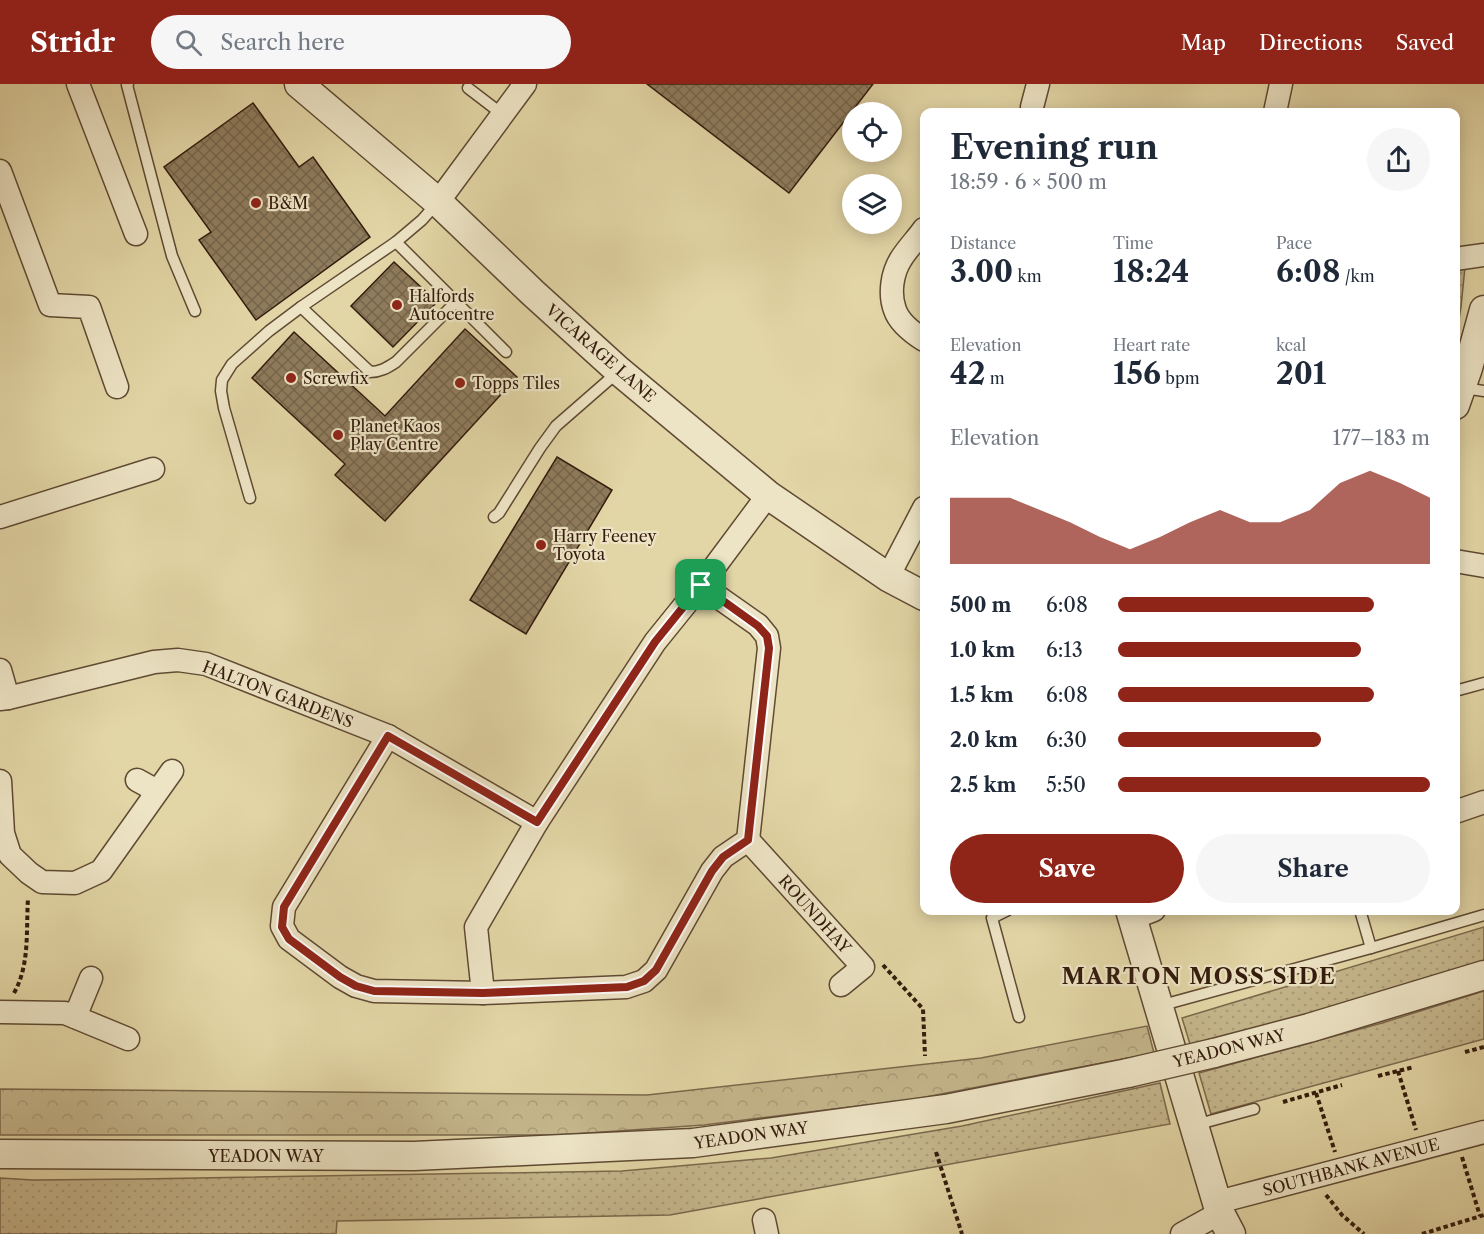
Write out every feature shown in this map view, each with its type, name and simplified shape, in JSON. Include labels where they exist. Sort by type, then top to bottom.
[{"type":"street","points":[[78,84],[136,234]]},
{"type":"street","name":"VICARAGE LANE","points":[[299,84],[438,202],[619,371],[768,495],[888,576],[920,594]]},
{"type":"street","points":[[438,202],[525,84]]},
{"type":"street","points":[[1032,108],[1038,84]]},
{"type":"street","points":[[1276,108],[1281,84]]},
{"type":"street","points":[[0,171],[7,213],[50,305],[89,307],[117,387]]},
{"type":"street","points":[[920,234],[901,259],[893,281],[892,297],[895,311],[913,333],[920,337]]},
{"type":"street","points":[[1460,258],[1484,255]]},
{"type":"street","points":[[1467,394],[1484,310]]},
{"type":"street","points":[[0,517],[153,469]]},
{"type":"street","points":[[483,993],[476,927],[537,822],[655,642],[768,495]]},
{"type":"street","points":[[888,576],[920,516]]},
{"type":"street","points":[[1460,562],[1484,566]]},
{"type":"street","points":[[388,736],[284,907],[282,927],[289,939],[340,977],[356,986],[374,991],[483,993],[627,987],[644,981],[656,970],[712,871],[723,857],[748,840],[769,648],[767,636],[758,626],[701,585]]},
{"type":"street","name":"HALTON GARDENS","points":[[4,698],[154,662],[178,660],[206,664],[388,736],[537,822]]},
{"type":"street","points":[[0,670],[4,698]]},
{"type":"street","points":[[0,781],[3,833],[10,855],[42,882],[75,883],[100,871],[172,771]]},
{"type":"street","points":[[137,780],[157,791]]},
{"type":"street","points":[[1460,810],[1484,802]]},
{"type":"street","name":"ROUNDHAY","points":[[748,840],[863,967],[842,985]]},
{"type":"street","points":[[1139,915],[1159,1006],[1223,1216]]},
{"type":"street","name":"YEADON WAY","points":[[0,1154],[414,1156],[693,1143],[946,1109],[1128,1073],[1309,1028],[1484,975]]},
{"type":"street","points":[[75,1017],[91,978]]},
{"type":"street","points":[[2,1011],[65,1013],[128,1040]]},
{"type":"street","name":"SOUTHBANK AVENUE","points":[[1182,1234],[1312,1178],[1484,1132]]},
{"type":"lane","points":[[128,84],[172,256],[195,311]]},
{"type":"lane","points":[[468,88],[502,114]]},
{"type":"lane","points":[[250,498],[221,391],[222,380],[232,364],[269,331],[301,307],[396,242],[422,220],[438,202]]},
{"type":"lane","points":[[396,242],[506,352]]},
{"type":"lane","points":[[301,307],[369,372],[375,372],[396,362],[456,302]]},
{"type":"lane","points":[[494,517],[500,513],[555,426],[619,371]]},
{"type":"lane","points":[[1460,689],[1484,682]]},
{"type":"lane","points":[[998,915],[992,918],[1019,1017]]},
{"type":"lane","points":[[1361,915],[1371,948]]},
{"type":"lane","points":[[1159,1006],[1484,915]]},
{"type":"lane","points":[[1194,1125],[1254,1109]]},
{"type":"path","points":[[2,1011],[19,984],[24,966],[29,873]]},
{"type":"path","points":[[863,967],[884,965],[923,1009],[926,1056]]},
{"type":"path","points":[[1465,1052],[1484,1047]]},
{"type":"path","points":[[1378,1076],[1414,1067]]},
{"type":"path","points":[[1398,1071],[1421,1149]]},
{"type":"path","points":[[1283,1102],[1342,1085]]},
{"type":"path","points":[[1316,1093],[1340,1170]]},
{"type":"path","points":[[1422,1234],[1482,1216],[1457,1139]]},
{"type":"path","points":[[936,1152],[962,1234]]},
{"type":"path","points":[[1312,1178],[1342,1215],[1364,1234]]},
{"type":"green space","points":[[1466,257],[1460,313],[1460,258]]},
{"type":"green space","points":[[1484,927],[1484,962],[1293,1019],[1190,1044],[1182,1018]]},
{"type":"green space","points":[[1484,991],[1484,1039],[1211,1114],[1199,1073],[1382,1023]]},
{"type":"green space","points":[[1147,1026],[1154,1053],[915,1099],[704,1125],[559,1135],[0,1135],[0,1089],[647,1095],[981,1058]]},
{"type":"green space","points":[[1160,1083],[1170,1124],[670,1215],[337,1221],[336,1234],[0,1234],[0,1178],[141,1179],[622,1171],[771,1158],[962,1126]]},
{"type":"building","points":[[647,84],[873,84],[859,102],[842,102],[842,124],[789,193]]},
{"type":"building","points":[[253,103],[299,167],[313,157],[370,237],[256,320],[199,240],[211,232],[164,167]]},
{"type":"building","points":[[394,262],[437,302],[393,347],[351,306]]},
{"type":"building","points":[[465,329],[517,377],[385,521],[335,475],[345,464],[252,378],[294,332],[385,416]]},
{"type":"building","name":"Harry Feeney Toyota","points":[[557,457],[612,490],[526,634],[470,600]]},
{"type":"place","name":"B&M","points":[[256,203]]},
{"type":"place","name":"Halfords Autocentre","points":[[397,305]]},
{"type":"place","name":"Screwfix","points":[[291,378]]},
{"type":"place","name":"Topps Tiles","points":[[460,383]]},
{"type":"place","name":"Planet Kaos Play Centre","points":[[338,435]]},
{"type":"place","name":"Harry Feeney Toyota","points":[[541,545]]},
{"type":"district","name":"MARTON MOSS SIDE","points":[[1199,976]]},
{"type":"route","points":[[701,585],[758,626],[767,636],[769,648],[748,840],[723,857],[712,871],[656,970],[644,981],[627,987],[483,993],[374,991],[356,986],[340,977],[289,939],[282,927],[284,907],[388,736],[537,822],[655,642],[701,585]]}]
